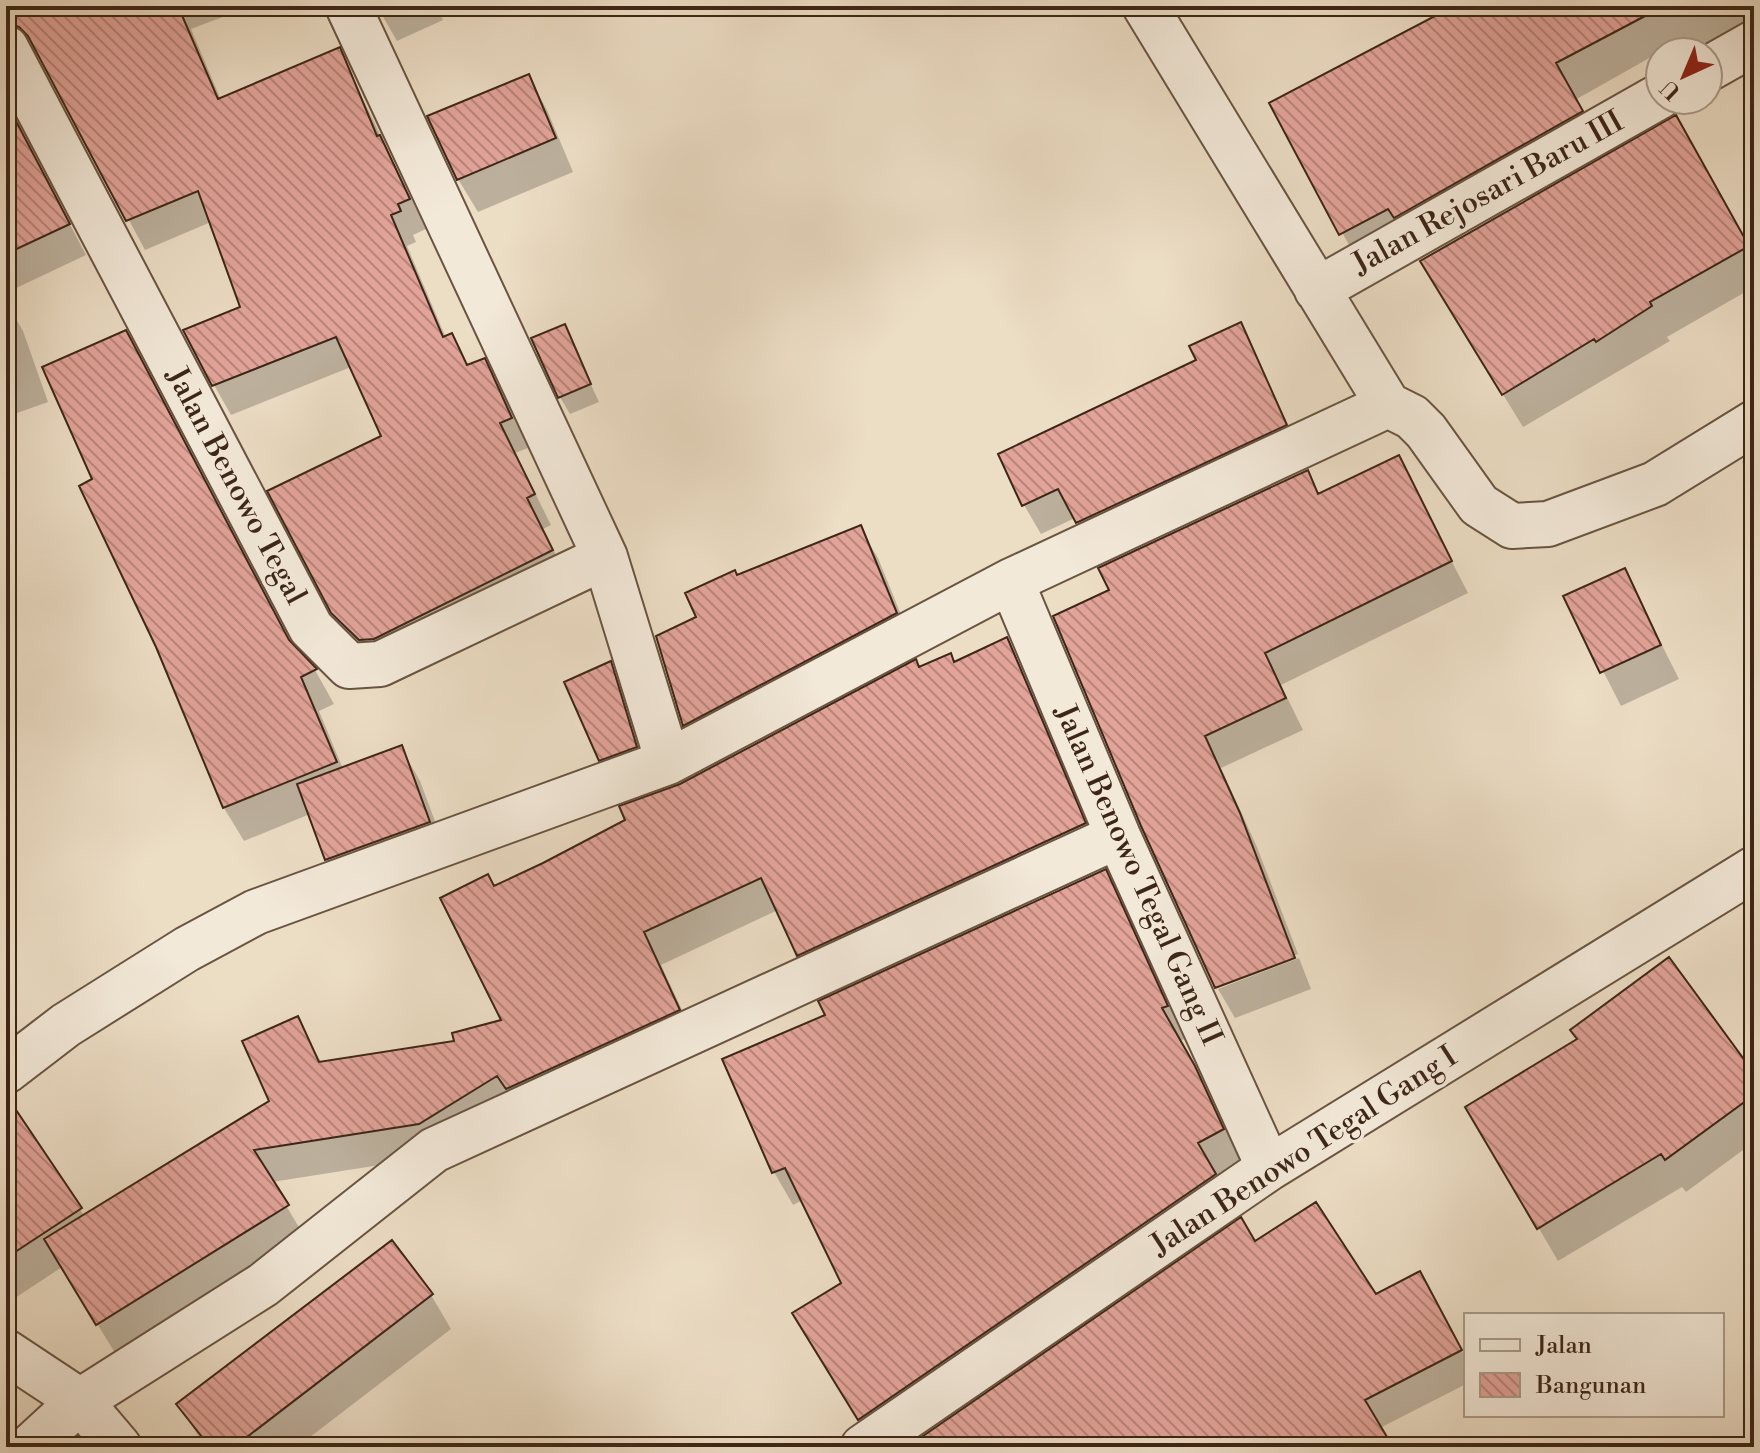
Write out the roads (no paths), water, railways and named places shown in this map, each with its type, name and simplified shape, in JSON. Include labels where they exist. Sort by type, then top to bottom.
[{"type":"street","points":[[348,6],[605,557],[668,762]]},
{"type":"street","points":[[1145,6],[1388,405],[1412,417],[1426,431],[1479,505],[1512,526],[1548,524],[1655,484],[1754,423]]},
{"type":"street","points":[[1724,60],[1754,43]]},
{"type":"street","name":"Jalan Benowo Tegal","points":[[6,48],[311,628],[349,666],[380,664],[605,557]]},
{"type":"street","name":"Jalan Rejosari Baru III","points":[[1317,290],[1644,105]]},
{"type":"street","points":[[6,1071],[66,1025],[187,949],[256,912],[668,762],[1011,581],[1388,405]]},
{"type":"street","name":"Jalan Benowo Tegal Gang II","points":[[1011,581],[1118,836],[1269,1168]]},
{"type":"street","points":[[30,1447],[80,1401],[263,1285],[434,1150],[1118,836]]},
{"type":"street","name":"Jalan Benowo Tegal Gang I","points":[[863,1447],[1269,1168],[1754,869]]},
{"type":"street","points":[[6,1352],[80,1401],[119,1447]]}]
